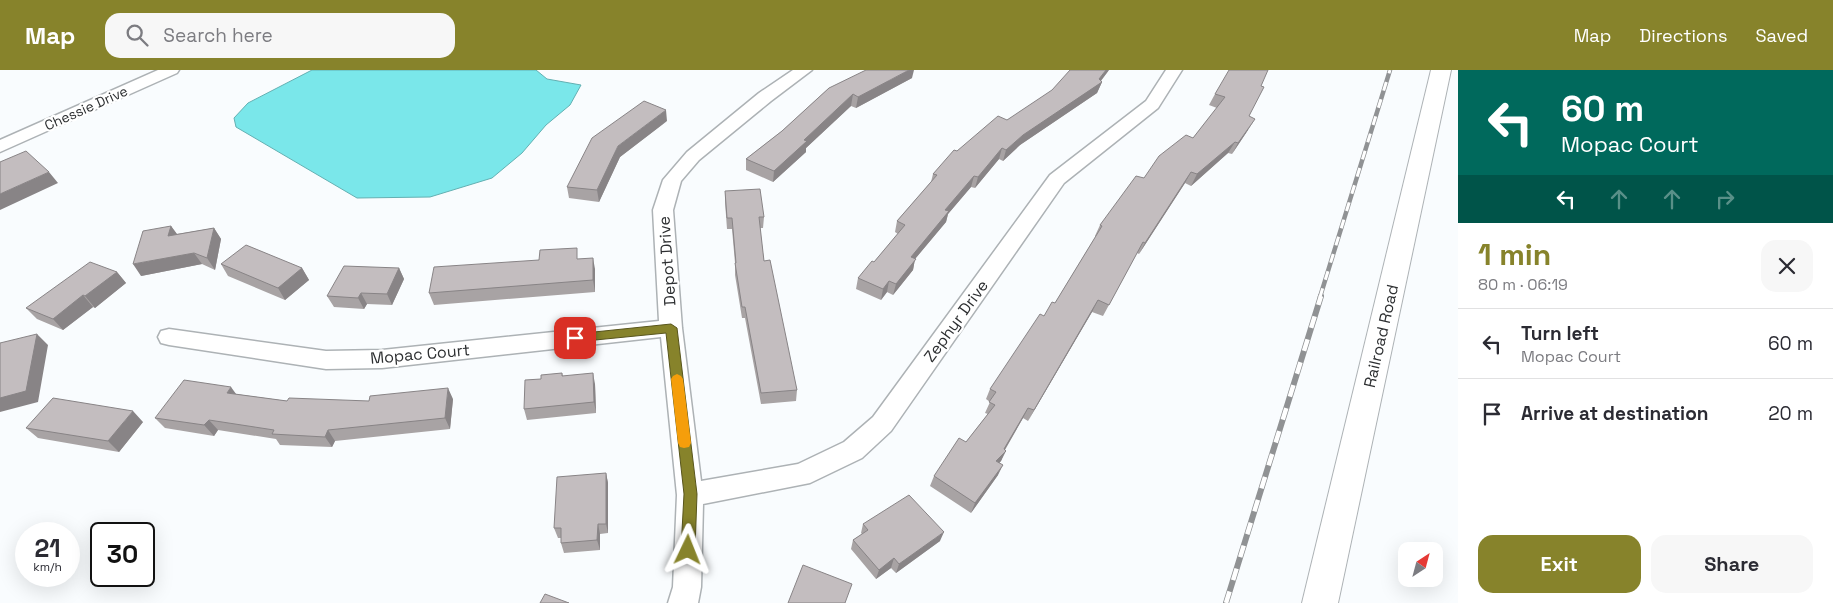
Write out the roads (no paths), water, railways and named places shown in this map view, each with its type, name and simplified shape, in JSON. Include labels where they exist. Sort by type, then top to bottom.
[{"type":"street","name":"Chessie Drive","points":[[0,147],[171,70]]},
{"type":"street","name":"Depot Drive","points":[[683,603],[687,587],[690,494],[671,328],[663,210],[672,180],[693,156],[765,97],[804,70]]},
{"type":"street","name":"Zephyr Drive","points":[[690,494],[801,476],[853,450],[882,424],[1057,178],[1152,104],[1174,70]]},
{"type":"street","name":"Railroad Road","points":[[1320,603],[1442,70]]},
{"type":"street","name":"Mopac Court","points":[[169,337],[336,360],[382,359],[671,328]]},
{"type":"water","points":[[312,70],[536,70],[547,79],[581,85],[570,105],[546,125],[522,153],[492,178],[430,197],[357,198],[236,127],[234,118],[248,103]]},
{"type":"railway","points":[[1320,297],[1390,70]]},
{"type":"railway","points":[[1226,603],[1321,296]]}]
